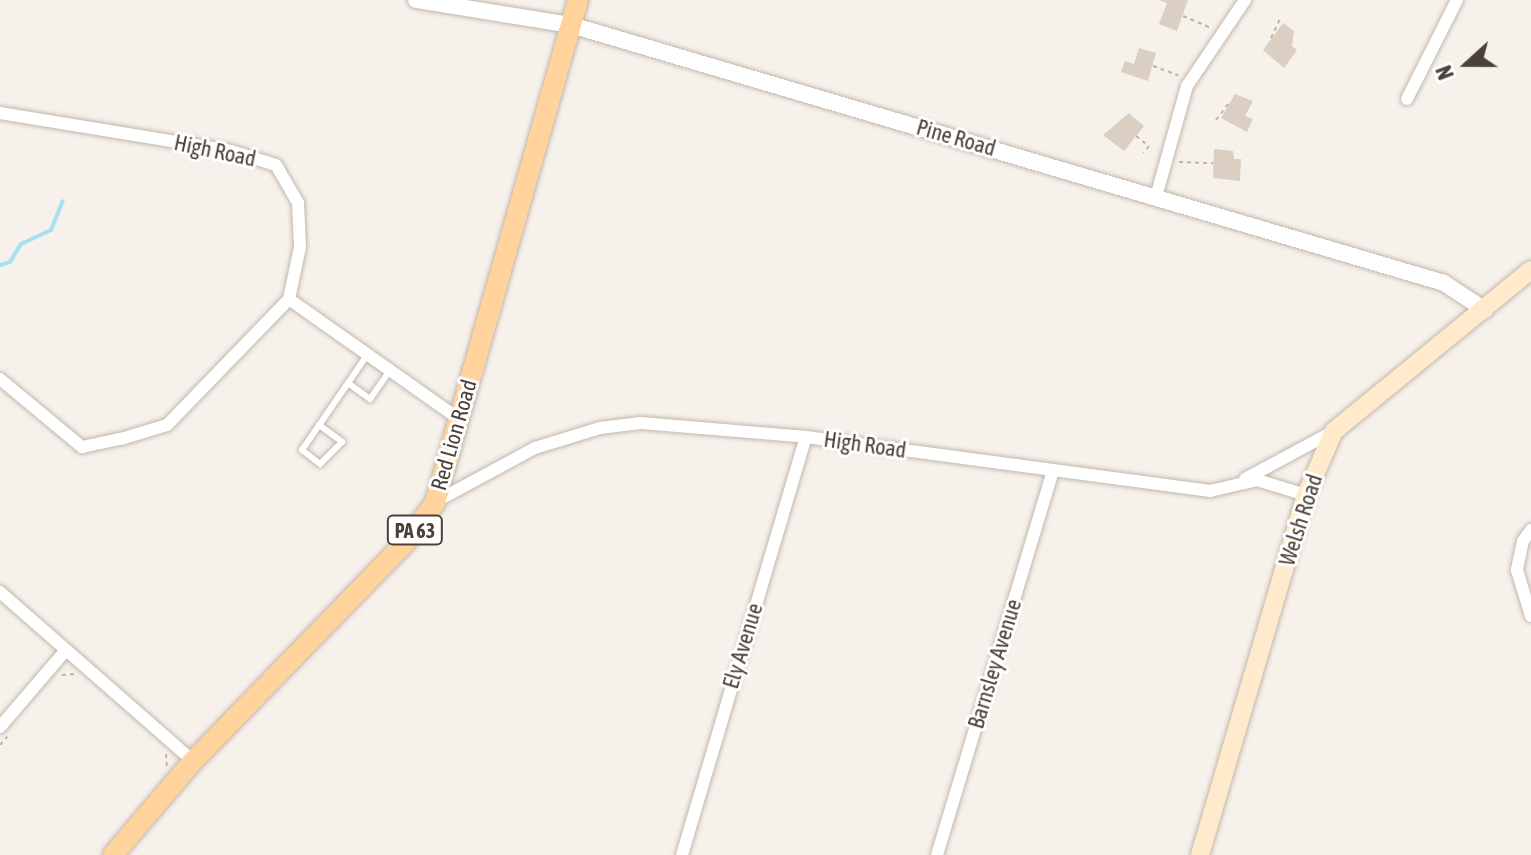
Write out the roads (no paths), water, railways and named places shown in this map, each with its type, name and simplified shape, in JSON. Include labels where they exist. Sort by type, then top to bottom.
[{"type":"main road","name":"Red Lion Road","points":[[113,855],[193,761],[405,543],[435,503],[578,0]]},
{"type":"main road","name":"Welsh Road","points":[[1200,855],[1306,495],[1334,431],[1531,270]]},
{"type":"street","name":"Pine Road","points":[[416,0],[571,25],[1444,283],[1485,310]]},
{"type":"street","points":[[1156,197],[1191,79],[1245,0]]},
{"type":"street","points":[[1407,99],[1457,0]]},
{"type":"street","name":"High Road","points":[[0,113],[231,151],[276,165],[298,203],[300,247],[289,299]]},
{"type":"street","points":[[0,379],[82,447],[121,439],[167,425],[289,299],[458,418]]},
{"type":"street","name":"High Road","points":[[435,503],[535,448],[600,428],[641,423],[806,437],[1052,473],[1210,491],[1240,481],[1277,484],[1306,495]]},
{"type":"street","points":[[1240,481],[1334,431]]},
{"type":"street","name":"Ely Avenue","points":[[682,855],[806,437]]},
{"type":"street","name":"Barnsley Avenue","points":[[937,855],[1052,473]]},
{"type":"street","points":[[1531,530],[1523,541],[1517,570],[1531,616]]},
{"type":"street","points":[[0,592],[193,761]]},
{"type":"street","points":[[5,730],[66,650]]},
{"type":"lane","points":[[319,425],[342,442],[320,464],[302,450],[319,425],[368,354]]},
{"type":"lane","points":[[348,383],[370,399],[390,370]]},
{"type":"waterway","points":[[0,265],[10,262],[21,244],[51,230],[63,201]]}]
